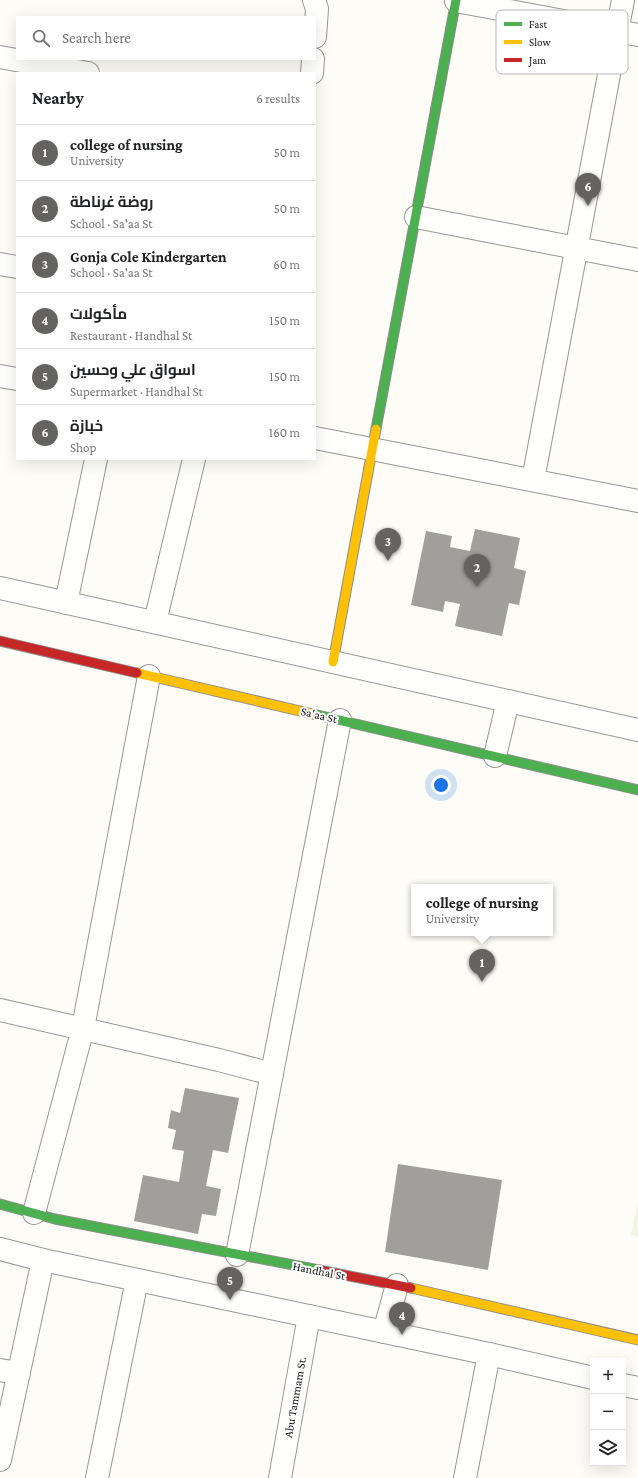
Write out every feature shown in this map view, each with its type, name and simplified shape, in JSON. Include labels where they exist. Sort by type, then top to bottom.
[{"type":"street","points":[[314,0],[317,9],[316,23]]},
{"type":"street","points":[[333,662],[456,0],[508,10]]},
{"type":"street","points":[[620,10],[622,0]]},
{"type":"street","points":[[628,33],[638,35]]},
{"type":"street","points":[[0,57],[16,60]]},
{"type":"street","points":[[16,60],[82,72]]},
{"type":"street","points":[[312,72],[313,60]]},
{"type":"street","points":[[533,480],[609,74]]},
{"type":"street","points":[[416,217],[638,260]]},
{"type":"street","points":[[0,264],[16,267]]},
{"type":"street","points":[[0,376],[16,379]]},
{"type":"street","points":[[316,438],[638,501]]},
{"type":"street","points":[[66,603],[96,460]]},
{"type":"street","points":[[155,622],[194,460]]},
{"type":"street","points":[[0,588],[638,730]]},
{"type":"street","name":"Sa'aa St","points":[[0,641],[638,790]]},
{"type":"street","points":[[34,1213],[84,1028],[149,676]]},
{"type":"street","points":[[495,756],[508,701]]},
{"type":"street","points":[[237,1255],[340,720]]},
{"type":"street","points":[[0,1010],[84,1028],[272,1074]]},
{"type":"street","name":"Handhal St","points":[[0,1204],[55,1219],[397,1286],[638,1340]]},
{"type":"street","points":[[0,1248],[43,1260],[489,1354],[590,1377]]},
{"type":"street","points":[[0,1460],[9,1372],[43,1260]]},
{"type":"street","points":[[97,1478],[137,1280]]},
{"type":"street","points":[[384,1332],[397,1286]]},
{"type":"street","name":"Abu Tammam St.","points":[[280,1478],[309,1316]]},
{"type":"street","points":[[465,1478],[489,1354]]},
{"type":"street","points":[[626,1386],[638,1388]]},
{"type":"green space","points":[[638,1202],[638,1237],[631,1235]]},
{"type":"building","points":[[475,529],[520,538],[514,568],[526,571],[519,605],[509,603],[502,636],[455,626],[460,604],[445,601],[443,612],[411,605],[426,531],[452,536],[450,547],[470,551]]},
{"type":"building","points":[[185,1088],[239,1098],[228,1153],[213,1150],[206,1186],[221,1189],[216,1216],[202,1214],[198,1234],[134,1221],[143,1175],[179,1182],[184,1151],[172,1149],[176,1130],[168,1128],[171,1110],[180,1113]]},
{"type":"building","points":[[398,1164],[502,1180],[488,1270],[385,1252]]},
{"type":"traffic: fast","points":[[376,429],[456,0]]},
{"type":"traffic: fast","points":[[313,714],[638,790]]},
{"type":"traffic: fast","points":[[0,1204],[55,1219],[319,1270]]},
{"type":"traffic: slow","points":[[333,662],[376,429]]},
{"type":"traffic: slow","points":[[137,673],[313,714]]},
{"type":"traffic: slow","points":[[411,1288],[638,1340]]},
{"type":"traffic: jam","points":[[0,641],[137,673]]},
{"type":"traffic: jam","points":[[319,1270],[411,1288]]},
{"type":"place","name":"خبازة","points":[[588,206]]},
{"type":"place","name":"Gonja Cole Kindergarten","points":[[388,561]]},
{"type":"place","name":"روضة غرناطة","points":[[477,587]]},
{"type":"place","name":"college of nursing","points":[[482,982]]},
{"type":"place","name":"اسواق علي وحسين","points":[[230,1300]]},
{"type":"place","name":"مأكولات","points":[[402,1335]]}]
